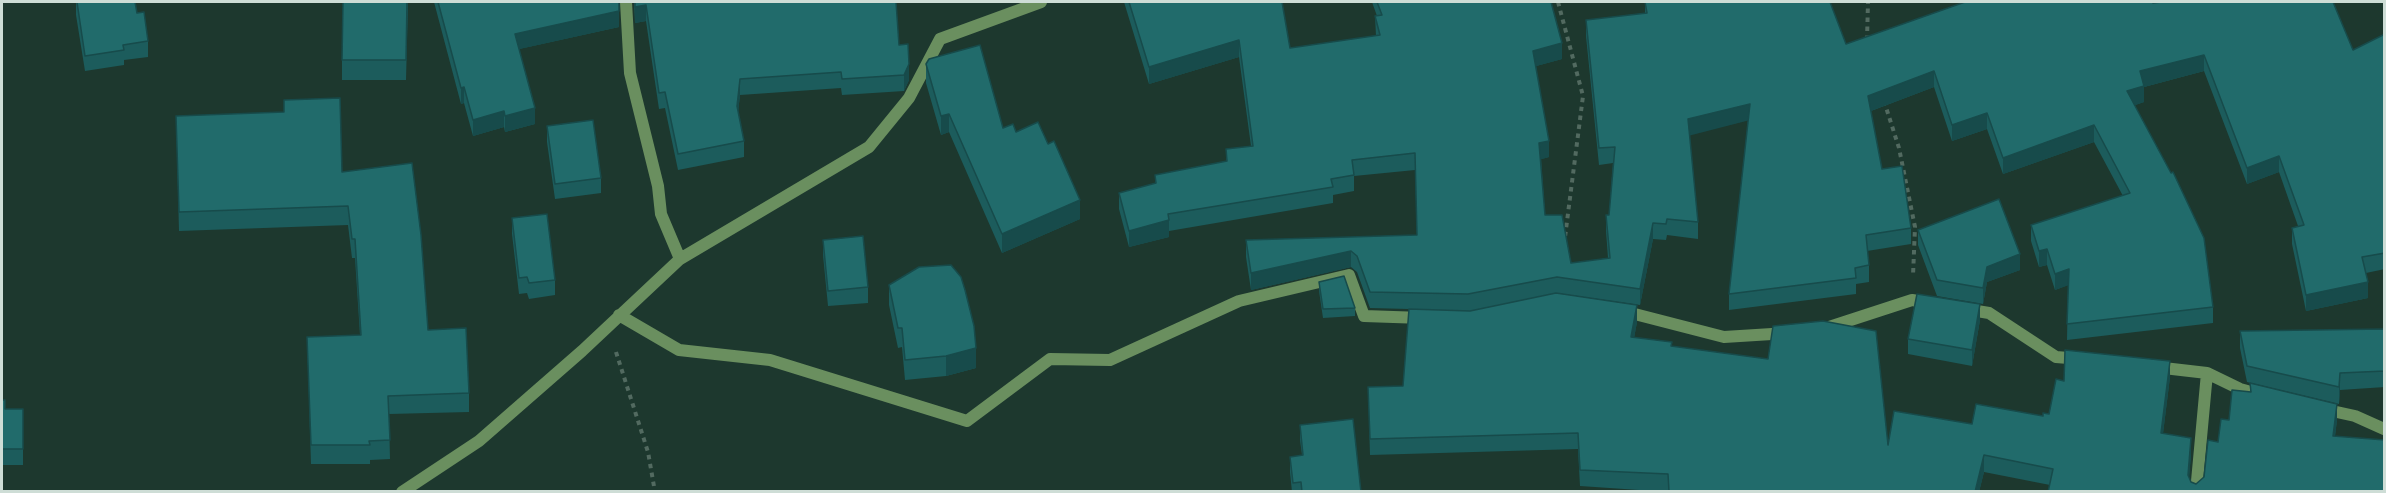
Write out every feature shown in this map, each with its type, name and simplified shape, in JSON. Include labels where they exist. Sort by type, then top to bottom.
[{"type":"street","points":[[626,2],[630,73],[658,186],[661,214],[680,260]]},
{"type":"street","points":[[402,492],[479,441],[680,260],[869,147],[909,98],[940,39],[1041,2]]},
{"type":"street","points":[[619,315],[679,350],[770,360],[967,421],[1050,360],[1110,360],[1239,301],[1349,275],[1364,316],[1434,318]]},
{"type":"street","points":[[1611,309],[1633,312],[1724,337],[1816,331],[1912,300],[1989,313],[2056,357],[2091,360]]},
{"type":"street","points":[[2137,365],[2206,373],[2240,390],[2275,398]]},
{"type":"street","points":[[2196,492],[2206,373]]},
{"type":"street","points":[[2309,406],[2355,416],[2385,429]]},
{"type":"path","points":[[1558,2],[1583,96],[1564,244]]},
{"type":"path","points":[[1867,48],[1868,2]]},
{"type":"path","points":[[1881,92],[1899,148],[1915,227],[1912,300]]},
{"type":"path","points":[[608,326],[648,452],[655,492]]},
{"type":"building","points":[[77,2],[135,2],[137,13],[144,12],[148,41],[123,45],[124,50],[85,56]]},
{"type":"building","points":[[343,2],[407,2],[406,60],[342,60]]},
{"type":"building","points":[[438,2],[619,2],[619,11],[515,34],[535,108],[505,116],[504,111],[473,120],[464,87],[461,88]]},
{"type":"building","points":[[635,2],[896,2],[899,45],[908,44],[909,64],[904,75],[842,79],[841,72],[740,79],[737,106],[744,141],[678,154],[665,92],[659,93],[646,5],[635,7]]},
{"type":"building","points":[[1129,2],[1282,2],[1290,48],[1380,35],[1375,16],[1382,15],[1377,2],[1551,2],[1562,43],[1533,51],[1549,141],[1539,143],[1545,215],[1562,215],[1571,263],[1610,258],[1606,215],[1609,215],[1615,147],[1599,148],[1586,20],[1647,13],[1645,2],[1830,2],[1846,44],[1965,2],[2333,2],[2353,50],[2385,34],[2385,253],[2362,257],[2368,282],[2306,295],[2292,228],[2304,225],[2279,156],[2247,168],[2204,55],[2140,71],[2144,86],[2127,91],[2171,173],[2173,172],[2204,238],[2213,307],[2067,324],[2069,269],[2055,274],[2047,249],[2039,251],[2031,225],[2130,193],[2094,125],[2003,158],[1987,113],[1952,125],[1934,71],[1868,96],[1882,169],[1902,166],[1911,228],[1866,235],[1869,265],[1855,268],[1856,278],[1729,294],[1750,104],[1688,119],[1698,222],[1667,219],[1666,224],[1653,223],[1640,289],[1557,277],[1468,294],[1370,292],[1357,256],[1351,251],[1251,273],[1246,240],[1417,235],[1415,153],[1352,160],[1354,175],[1331,179],[1333,187],[1168,214],[1169,220],[1129,231],[1119,193],[1156,183],[1155,175],[1227,161],[1226,149],[1253,146],[1239,40],[1149,67]]},
{"type":"building","points":[[980,45],[1003,128],[1013,124],[1016,132],[1038,122],[1048,144],[1054,141],[1080,200],[1002,234],[949,114],[941,116],[926,64],[929,59]]},
{"type":"building","points":[[340,98],[342,172],[412,163],[421,235],[428,330],[466,328],[469,393],[388,396],[390,440],[369,441],[370,445],[311,445],[307,337],[361,335],[355,239],[352,239],[348,206],[179,212],[176,116],[284,112],[284,100]]},
{"type":"building","points":[[593,120],[601,178],[555,184],[547,126]]},
{"type":"building","points":[[1999,199],[2020,254],[1987,267],[1983,288],[1937,280],[1918,230]]},
{"type":"building","points":[[547,214],[555,280],[529,283],[527,277],[519,278],[512,218]]},
{"type":"building","points":[[863,236],[868,287],[828,291],[823,240]]},
{"type":"building","points":[[951,265],[961,277],[965,290],[974,326],[976,348],[946,356],[905,360],[902,328],[898,328],[889,285],[919,267]]},
{"type":"building","points":[[1344,276],[1355,308],[1323,309],[1319,282]]},
{"type":"building","points":[[1556,293],[1637,305],[1631,337],[1672,342],[1671,346],[1768,359],[1773,326],[1823,321],[1876,331],[1888,445],[1894,411],[1972,424],[1976,404],[2043,416],[2043,413],[2049,414],[2056,379],[2064,381],[2065,350],[2170,361],[2161,433],[2191,438],[2188,475],[2191,482],[2196,484],[2204,477],[2208,440],[2218,442],[2221,419],[2229,420],[2232,390],[2251,392],[2250,383],[2337,404],[2333,436],[2385,440],[2385,492],[2048,492],[2053,469],[1984,455],[1975,492],[1673,492],[1669,491],[1668,474],[1580,470],[1578,433],[1370,439],[1368,387],[1403,386],[1409,309],[1470,311]]},
{"type":"building","points":[[1917,294],[1980,304],[1972,350],[1908,339]]},
{"type":"building","points":[[2385,329],[2385,371],[2340,373],[2339,387],[2247,366],[2240,331]]},
{"type":"building","points":[[2,400],[5,400],[5,409],[23,409],[23,449],[2,449]]},
{"type":"building","points":[[1353,419],[1361,492],[1302,492],[1301,482],[1293,483],[1290,457],[1303,455],[1300,425]]}]
